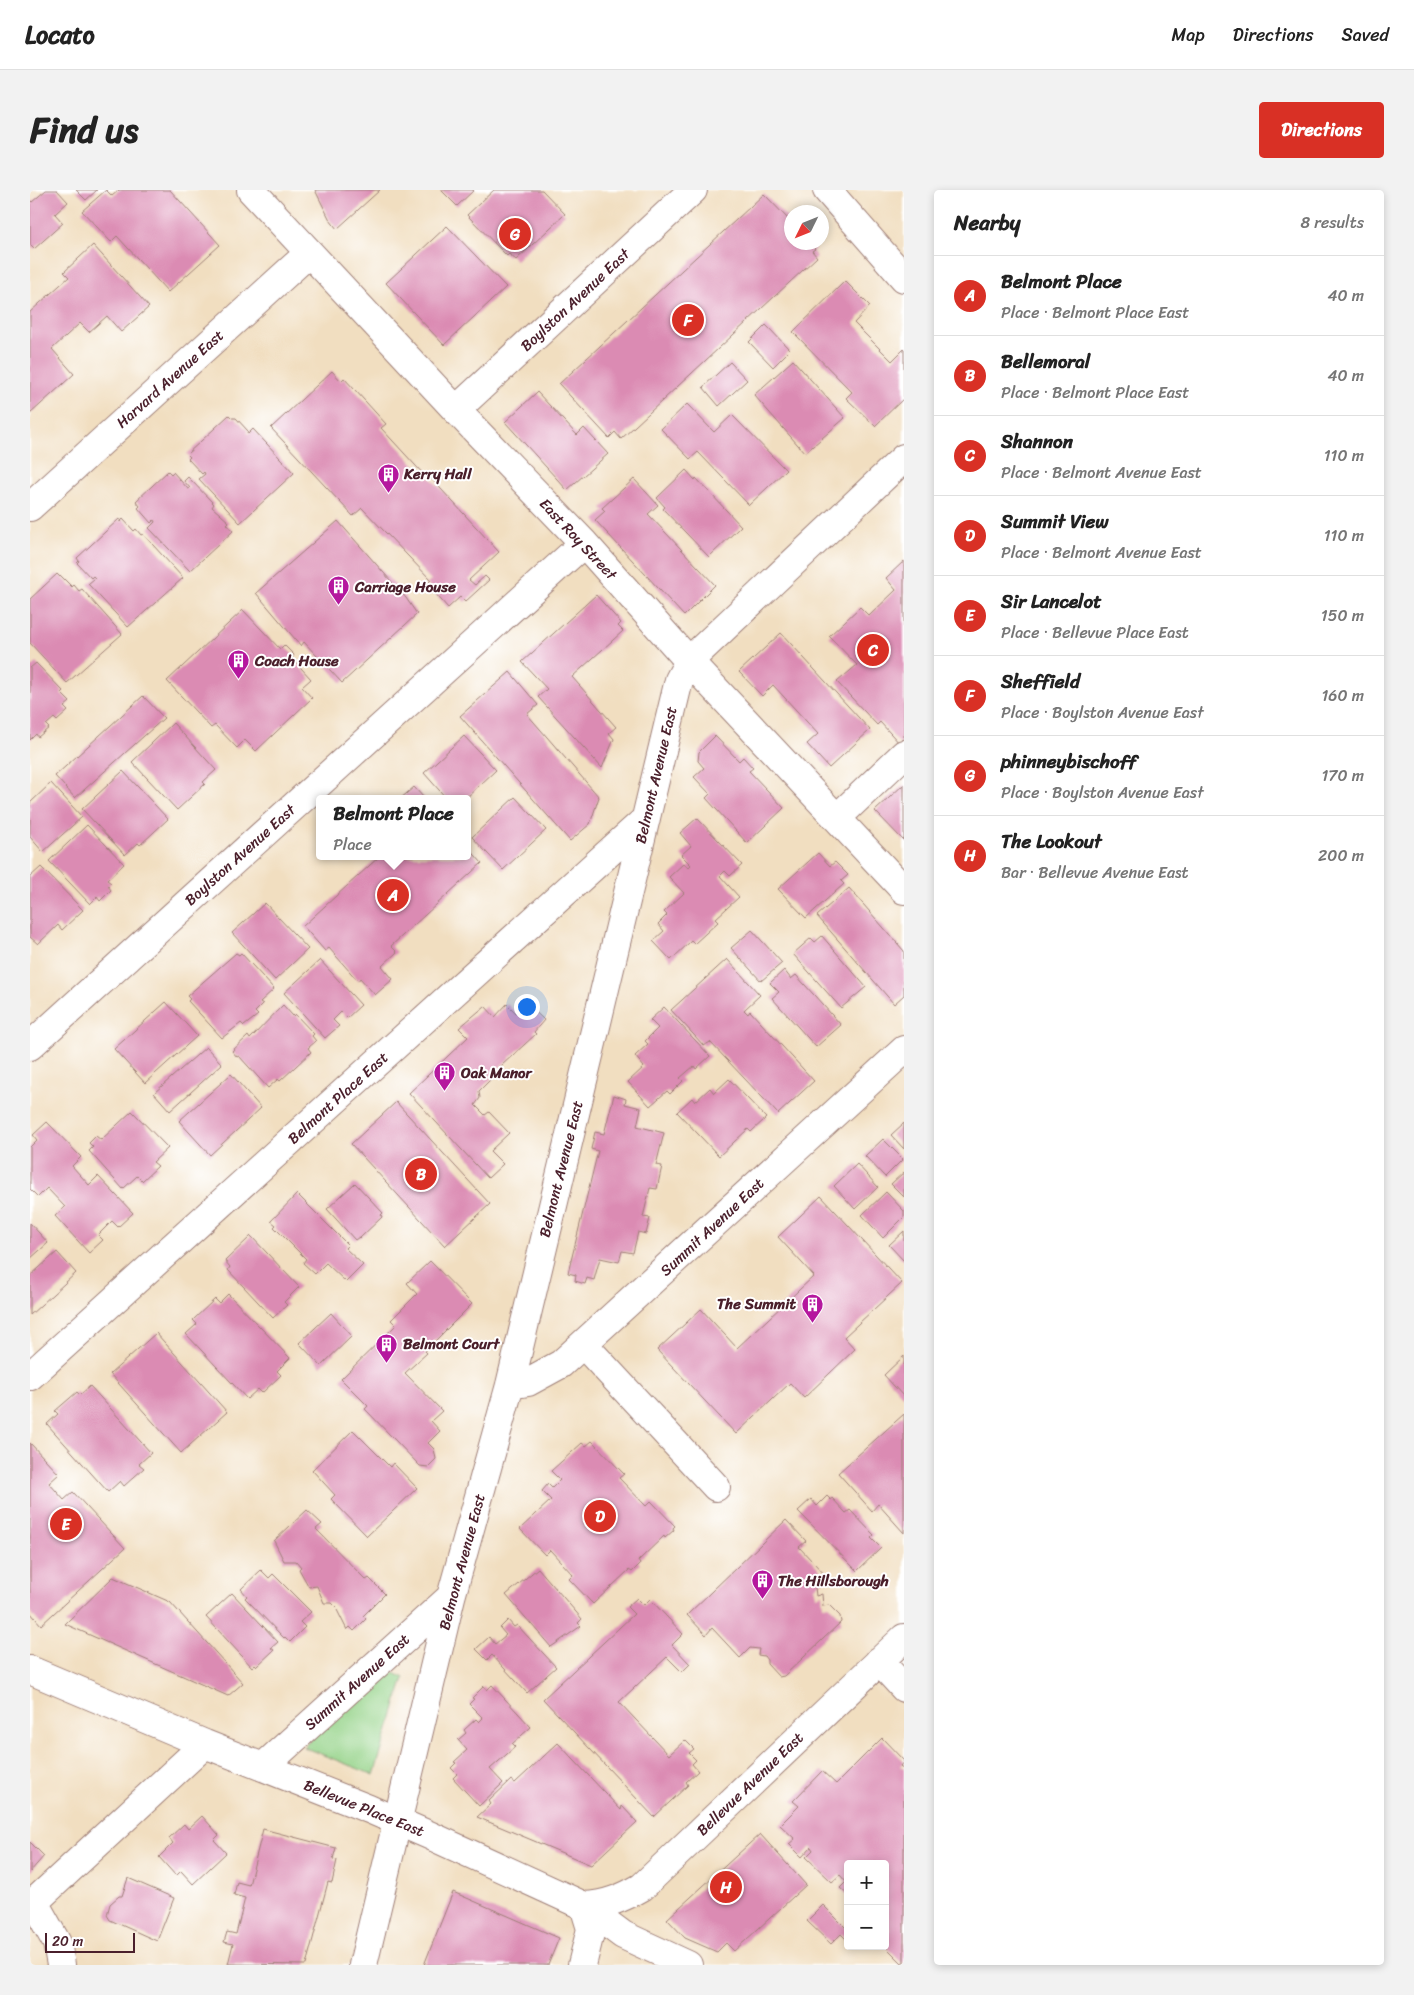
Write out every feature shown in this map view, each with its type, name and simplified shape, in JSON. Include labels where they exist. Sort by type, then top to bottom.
[{"type":"street","name":"East Roy Street","points":[[251,190],[456,410],[584,543],[689,661],[904,890]]},
{"type":"street","name":"Boylston Avenue East","points":[[456,410],[694,190]]},
{"type":"street","points":[[828,190],[904,278]]},
{"type":"street","name":"Harvard Avenue East","points":[[30,506],[309,253]]},
{"type":"street","name":"Belmont Avenue East","points":[[363,1965],[451,1597],[510,1385],[679,680],[689,661],[904,458]]},
{"type":"street","name":"Boylston Avenue East","points":[[30,1046],[584,543]]},
{"type":"street","points":[[837,818],[904,754]]},
{"type":"street","name":"Belmont Place East","points":[[30,1376],[646,819]]},
{"type":"street","name":"Summit Avenue East","points":[[510,1385],[528,1382],[543,1376],[584,1345],[904,1050]]},
{"type":"street","points":[[584,1345],[716,1487]]},
{"type":"street","name":"Summit Avenue East","points":[[263,1767],[451,1597]]},
{"type":"street","name":"Bellevue Avenue East","points":[[584,1906],[614,1901],[642,1887],[904,1638]]},
{"type":"street","points":[[879,1661],[904,1688]]},
{"type":"street","name":"Bellevue Place East","points":[[30,1670],[205,1744],[398,1821],[584,1906],[623,1935],[688,1965]]},
{"type":"street","points":[[61,1965],[57,1943],[32,1904],[205,1744]]},
{"type":"street","points":[[582,1965],[591,1929],[584,1906]]},
{"type":"green space","points":[[389,1670],[404,1678],[374,1775],[303,1747]]},
{"type":"building","points":[[46,190],[57,190],[68,202],[55,214],[63,223],[34,249],[30,245],[30,200],[32,202]]},
{"type":"building","points":[[76,190],[97,190],[86,200]]},
{"type":"building","points":[[106,190],[112,196],[119,190],[170,190],[220,245],[168,292],[117,236],[111,242],[82,211]]},
{"type":"building","points":[[315,190],[380,190],[337,229],[330,220]]},
{"type":"building","points":[[441,190],[474,190],[457,206]]},
{"type":"building","points":[[494,190],[542,190],[565,214],[516,260],[509,254],[507,256],[467,215]]},
{"type":"building","points":[[764,194],[784,215],[784,250],[814,250],[812,251],[817,257],[621,439],[615,432],[609,438],[559,384]]},
{"type":"building","points":[[447,226],[506,287],[444,345],[386,283]]},
{"type":"building","points":[[93,245],[149,307],[121,332],[107,316],[89,332],[80,323],[52,349],[74,374],[30,414],[30,312],[69,277],[64,272]]},
{"type":"building","points":[[845,281],[870,306],[854,323],[892,361],[904,349],[904,398],[875,426],[846,398],[852,392],[793,332]]},
{"type":"building","points":[[766,325],[790,350],[773,367],[749,342]]},
{"type":"building","points":[[793,360],[845,418],[805,453],[754,395]]},
{"type":"building","points":[[730,362],[747,380],[719,406],[703,387]]},
{"type":"building","name":"Kerry Hall","points":[[332,371],[341,381],[344,378],[386,424],[381,428],[427,478],[429,476],[499,552],[469,580],[475,585],[485,576],[489,580],[465,602],[460,597],[448,608],[427,584],[431,580],[362,508],[353,516],[271,428]]},
{"type":"building","points":[[537,392],[577,435],[584,428],[608,454],[567,490],[505,422]]},
{"type":"building","points":[[687,404],[714,432],[732,415],[786,470],[749,505],[698,452],[690,459],[661,429]]},
{"type":"building","points":[[229,415],[232,418],[236,418],[248,431],[248,434],[253,429],[294,473],[240,523],[199,479],[205,474],[204,472],[202,474],[188,459],[190,457],[187,454]]},
{"type":"building","points":[[686,470],[695,480],[696,478],[741,526],[709,557],[663,509],[665,507],[657,498]]},
{"type":"building","points":[[168,471],[171,474],[173,472],[188,489],[190,488],[184,481],[188,477],[214,504],[212,507],[229,522],[227,524],[233,531],[190,571],[149,528],[155,522],[154,520],[151,523],[138,508],[140,506],[136,501]]},
{"type":"building","points":[[634,479],[658,505],[648,514],[715,585],[684,616],[595,520],[605,511],[602,508]]},
{"type":"building","points":[[119,519],[120,522],[123,519],[134,531],[136,529],[141,535],[143,534],[183,578],[128,627],[88,584],[95,578],[93,576],[91,578],[77,563],[79,561],[77,558]]},
{"type":"building","name":"Carriage House","points":[[338,521],[406,598],[417,614],[342,683],[304,642],[301,646],[256,593]]},
{"type":"building","points":[[904,561],[904,743],[901,745],[880,722],[877,725],[837,682],[857,665],[829,636],[860,607],[869,616],[896,590],[886,578]]},
{"type":"building","points":[[57,574],[72,587],[74,585],[79,591],[82,589],[122,634],[67,683],[30,643],[30,599]]},
{"type":"building","points":[[596,595],[621,623],[618,626],[623,631],[572,677],[616,727],[609,733],[614,739],[602,768],[538,697],[547,689],[522,662]]},
{"type":"building","name":"Coach House","points":[[243,610],[280,649],[284,645],[294,655],[292,658],[311,679],[302,687],[312,698],[256,751],[245,740],[237,748],[215,725],[211,728],[167,681]]},
{"type":"building","points":[[781,633],[870,730],[829,768],[807,744],[818,734],[773,685],[762,696],[739,672]]},
{"type":"building","points":[[36,663],[63,691],[61,693],[70,702],[64,707],[68,711],[57,721],[54,718],[46,725],[49,728],[38,737],[36,734],[30,740],[30,668]]},
{"type":"building","points":[[510,672],[538,705],[527,714],[599,797],[590,824],[570,841],[460,716]]},
{"type":"building","points":[[143,696],[164,718],[75,798],[55,776]]},
{"type":"building","points":[[173,723],[216,770],[203,782],[205,784],[177,810],[132,762]]},
{"type":"building","points":[[464,736],[496,770],[469,795],[443,795],[424,773]]},
{"type":"building","points":[[715,736],[739,761],[743,757],[753,768],[749,771],[784,808],[747,843],[706,798],[710,794],[694,777],[704,768],[698,761],[699,752]]},
{"type":"building","points":[[123,771],[168,819],[140,845],[138,843],[125,855],[82,809]]},
{"type":"building","points":[[51,783],[82,817],[43,852],[30,837],[30,803]]},
{"type":"building","points":[[904,784],[904,841],[875,811]]},
{"type":"building","points":[[414,787],[421,795],[405,795]]},
{"type":"building","points":[[515,797],[546,830],[503,870],[472,837]]},
{"type":"building","points":[[697,818],[742,865],[730,876],[725,871],[720,876],[739,897],[715,919],[718,922],[694,944],[691,941],[671,960],[653,941],[664,931],[658,924],[667,915],[664,912],[684,893],[669,877],[684,863],[688,868],[691,865],[681,855],[691,846],[680,833]]},
{"type":"building","points":[[87,825],[124,864],[107,880],[111,883],[108,886],[111,890],[100,901],[97,897],[90,904],[49,861]]},
{"type":"building","points":[[471,851],[482,863],[391,946],[397,952],[382,966],[393,979],[375,995],[360,978],[358,981],[329,948],[325,951],[303,926],[376,860],[471,860]]},
{"type":"building","points":[[818,853],[830,866],[835,862],[848,875],[841,881],[844,884],[806,918],[778,889]]},
{"type":"building","points":[[41,867],[83,910],[62,930],[58,925],[38,944],[30,937],[30,877]]},
{"type":"building","points":[[849,888],[904,951],[904,995],[894,1004],[817,916]]},
{"type":"building","points":[[265,903],[308,949],[275,980],[232,933]]},
{"type":"building","points":[[752,930],[782,963],[761,981],[731,948]]},
{"type":"building","points":[[822,936],[866,987],[841,1008],[793,954],[811,938],[815,942]]},
{"type":"building","points":[[236,953],[239,955],[241,953],[274,989],[260,1002],[263,1004],[255,1012],[258,1015],[244,1026],[241,1023],[222,1038],[188,1001],[190,999],[187,996]]},
{"type":"building","points":[[727,959],[760,995],[744,1010],[748,1014],[750,1011],[814,1081],[778,1114],[710,1042],[704,1046],[671,1010]]},
{"type":"building","points":[[320,960],[361,1005],[347,1018],[341,1012],[333,1020],[339,1026],[325,1038],[284,993]]},
{"type":"building","points":[[784,970],[791,979],[796,975],[841,1025],[816,1047],[772,998],[779,992],[770,983]]},
{"type":"building","points":[[166,1002],[197,1036],[145,1083],[114,1049]]},
{"type":"building","name":"Oak Manor","points":[[507,1004],[516,1013],[527,1004],[544,1020],[534,1032],[536,1034],[490,1076],[491,1079],[479,1091],[480,1098],[475,1105],[485,1115],[489,1112],[509,1133],[490,1151],[503,1164],[488,1178],[409,1093],[468,1037],[459,1028],[485,1006],[495,1017]]},
{"type":"building","points":[[283,1005],[293,1016],[295,1014],[314,1034],[312,1036],[316,1041],[308,1048],[311,1052],[280,1081],[278,1079],[268,1088],[239,1056],[237,1057],[232,1051],[248,1036],[250,1039]]},
{"type":"building","points":[[664,1007],[710,1056],[696,1069],[694,1066],[680,1078],[683,1081],[670,1094],[667,1091],[650,1106],[628,1082],[644,1067],[635,1056],[648,1044],[645,1041],[658,1028],[650,1020]]},
{"type":"building","points":[[206,1047],[222,1064],[170,1111],[154,1093]]},
{"type":"building","points":[[231,1074],[261,1108],[210,1155],[179,1121]]},
{"type":"building","points":[[729,1079],[766,1118],[751,1132],[748,1129],[719,1156],[677,1112],[692,1098],[695,1102],[710,1088],[714,1093]]},
{"type":"building","points":[[614,1095],[626,1099],[625,1104],[641,1108],[637,1126],[664,1133],[656,1165],[662,1166],[657,1189],[650,1188],[643,1217],[650,1218],[646,1234],[638,1232],[633,1253],[622,1251],[619,1262],[600,1258],[594,1280],[587,1278],[585,1284],[575,1281],[576,1275],[568,1273],[598,1151],[591,1149],[595,1132],[604,1134]]},
{"type":"building","points":[[396,1102],[490,1204],[445,1246],[351,1144]]},
{"type":"building","points":[[132,1111],[168,1148],[153,1162],[158,1166],[142,1181],[137,1176],[123,1189],[89,1151],[93,1147],[89,1143],[96,1136],[101,1140]]},
{"type":"building","points":[[47,1122],[81,1157],[72,1166],[89,1185],[98,1176],[133,1213],[118,1227],[112,1221],[98,1235],[103,1240],[89,1253],[55,1216],[65,1207],[47,1188],[38,1197],[30,1189],[30,1147],[37,1140],[33,1135]]},
{"type":"building","points":[[904,1123],[904,1149],[891,1135]]},
{"type":"building","points":[[883,1139],[903,1159],[885,1177],[865,1156]]},
{"type":"building","points":[[857,1164],[878,1187],[855,1209],[834,1186]]},
{"type":"building","points":[[904,1172],[904,1197],[891,1184]]},
{"type":"building","points":[[355,1183],[383,1213],[382,1217],[360,1238],[355,1240],[327,1209]]},
{"type":"building","points":[[886,1192],[904,1211],[904,1217],[883,1238],[862,1215]]},
{"type":"building","points":[[297,1194],[348,1245],[345,1248],[363,1265],[346,1282],[326,1263],[315,1274],[303,1263],[306,1259],[274,1227],[276,1225],[271,1221]]},
{"type":"building","name":"The Summit","points":[[821,1196],[902,1283],[844,1337],[855,1349],[804,1398],[790,1383],[736,1434],[657,1350],[701,1309],[737,1348],[814,1276],[778,1237]]},
{"type":"building","points":[[30,1223],[48,1243],[30,1259]]},
{"type":"building","points":[[904,1231],[904,1261],[889,1245]]},
{"type":"building","points":[[251,1236],[299,1287],[284,1302],[287,1305],[273,1318],[228,1270],[230,1267],[225,1261]]},
{"type":"building","points":[[57,1252],[76,1273],[30,1315],[30,1276]]},
{"type":"building","name":"Belmont Court","points":[[430,1261],[472,1304],[425,1351],[427,1353],[405,1373],[442,1411],[431,1421],[440,1431],[428,1443],[434,1449],[436,1459],[428,1467],[420,1466],[365,1409],[368,1406],[341,1379],[396,1325],[391,1320],[417,1294],[407,1283]]},
{"type":"building","points":[[228,1294],[290,1358],[277,1371],[281,1375],[262,1393],[258,1389],[247,1399],[186,1334],[197,1324],[193,1320],[215,1299],[219,1303]]},
{"type":"building","points":[[331,1313],[352,1336],[321,1366],[299,1343]]},
{"type":"building","points":[[156,1333],[227,1412],[181,1453],[110,1374]]},
{"type":"building","points":[[904,1356],[904,1397],[884,1375]]},
{"type":"building","points":[[90,1386],[151,1453],[139,1464],[144,1468],[124,1486],[120,1481],[108,1492],[47,1424],[58,1414],[55,1411],[77,1392],[80,1395]]},
{"type":"building","points":[[904,1414],[904,1533],[878,1504],[872,1511],[838,1473]]},
{"type":"building","points":[[353,1430],[390,1467],[393,1463],[417,1488],[367,1536],[331,1499],[335,1495],[312,1470]]},
{"type":"building","points":[[592,1441],[624,1474],[619,1478],[646,1506],[651,1501],[675,1526],[674,1530],[665,1538],[664,1536],[638,1561],[640,1564],[632,1572],[629,1570],[593,1604],[569,1579],[573,1575],[550,1550],[545,1555],[520,1529],[551,1500],[542,1491],[548,1484],[552,1488],[560,1480],[551,1471],[582,1443],[586,1446]]},
{"type":"building","points":[[30,1443],[59,1474],[49,1483],[64,1500],[73,1492],[125,1548],[41,1625],[30,1612]]},
{"type":"building","points":[[827,1496],[831,1500],[832,1498],[846,1513],[850,1510],[874,1535],[871,1538],[881,1548],[857,1571],[798,1511],[811,1499],[817,1506]]},
{"type":"building","points":[[307,1510],[322,1524],[316,1529],[366,1580],[369,1578],[385,1594],[363,1616],[366,1619],[354,1631],[350,1627],[347,1630],[338,1609],[332,1603],[324,1603],[317,1586],[309,1587],[299,1569],[301,1567],[296,1561],[284,1561],[274,1541]]},
{"type":"building","name":"The Hillsborough","points":[[786,1520],[806,1541],[799,1547],[827,1577],[815,1587],[816,1596],[822,1594],[823,1606],[829,1605],[840,1616],[841,1622],[784,1676],[779,1677],[767,1664],[764,1656],[758,1655],[759,1649],[750,1648],[740,1658],[712,1628],[706,1635],[687,1615]]},
{"type":"building","points":[[538,1568],[582,1619],[578,1623],[581,1626],[551,1647],[506,1595]]},
{"type":"building","points":[[261,1570],[269,1578],[273,1574],[311,1612],[300,1622],[305,1627],[290,1642],[245,1598],[247,1596],[241,1589]]},
{"type":"building","points":[[113,1577],[170,1602],[243,1683],[228,1696],[65,1624]]},
{"type":"building","points":[[232,1593],[278,1642],[271,1648],[274,1650],[257,1666],[255,1664],[252,1667],[206,1617]]},
{"type":"building","points":[[637,1598],[644,1605],[650,1599],[683,1634],[672,1645],[690,1664],[682,1672],[667,1657],[619,1702],[669,1755],[685,1740],[694,1749],[689,1753],[696,1760],[692,1764],[698,1771],[686,1782],[688,1785],[654,1817],[543,1699],[634,1614],[627,1607]]},
{"type":"building","points":[[508,1620],[514,1627],[517,1625],[556,1667],[527,1693],[492,1655],[487,1660],[476,1649],[489,1637],[495,1644],[506,1635],[500,1628]]},
{"type":"building","points":[[492,1685],[531,1727],[512,1744],[515,1747],[490,1769],[503,1783],[479,1806],[453,1778],[457,1774],[451,1768],[456,1763],[454,1762],[467,1750],[458,1740],[466,1733],[464,1730],[476,1719],[479,1722],[483,1718],[469,1704],[474,1699],[472,1698],[484,1686],[487,1690]]},
{"type":"building","points":[[882,1738],[904,1761],[900,1766],[904,1769],[904,1962],[902,1963],[889,1950],[889,1860],[844,1860],[844,1880],[840,1875],[832,1882],[806,1857],[813,1850],[811,1847],[802,1857],[789,1844],[795,1839],[780,1825],[799,1806],[793,1801],[822,1771],[836,1784]]},
{"type":"building","points":[[558,1743],[621,1810],[622,1806],[637,1822],[591,1865],[477,1817],[491,1804],[489,1801],[511,1780],[515,1783]]},
{"type":"building","points":[[202,1816],[219,1835],[214,1840],[226,1853],[193,1884],[181,1871],[176,1876],[159,1857],[173,1843],[169,1838],[184,1824],[188,1829]]},
{"type":"building","points":[[263,1829],[336,1848],[333,1859],[337,1860],[332,1883],[328,1882],[306,1965],[228,1964],[233,1944],[224,1942],[227,1932],[236,1934],[245,1898],[234,1895],[237,1882],[249,1885]]},
{"type":"building","points":[[760,1834],[806,1885],[734,1951],[726,1943],[717,1952],[685,1938],[667,1919]]},
{"type":"building","points":[[30,1842],[44,1856],[30,1872]]},
{"type":"building","points":[[128,1878],[174,1898],[157,1941],[110,1920],[107,1915],[110,1904],[119,1896],[122,1896]]},
{"type":"building","points":[[453,1892],[559,1938],[548,1965],[424,1965]]},
{"type":"building","points":[[823,1905],[844,1926],[844,1937],[841,1934],[831,1944],[807,1921]]},
{"type":"place","name":"phinneybischoff","points":[[515,234]]},
{"type":"place","name":"Sheffield","points":[[688,320]]},
{"type":"place","name":"Kerry Hall","points":[[388,493]]},
{"type":"place","name":"Carriage House","points":[[339,606]]},
{"type":"place","name":"Shannon","points":[[873,650]]},
{"type":"place","name":"Coach House","points":[[239,680]]},
{"type":"place","name":"Belmont Place","points":[[393,895]]},
{"type":"place","name":"Oak Manor","points":[[445,1092]]},
{"type":"place","name":"Bellemoral","points":[[421,1174]]},
{"type":"place","name":"The Summit","points":[[812,1323]]},
{"type":"place","name":"Belmont Court","points":[[387,1363]]},
{"type":"place","name":"Summit View","points":[[600,1516]]},
{"type":"place","name":"Sir Lancelot","points":[[66,1524]]},
{"type":"place","name":"The Hillsborough","points":[[762,1600]]},
{"type":"place","name":"The Lookout","points":[[726,1887]]}]
